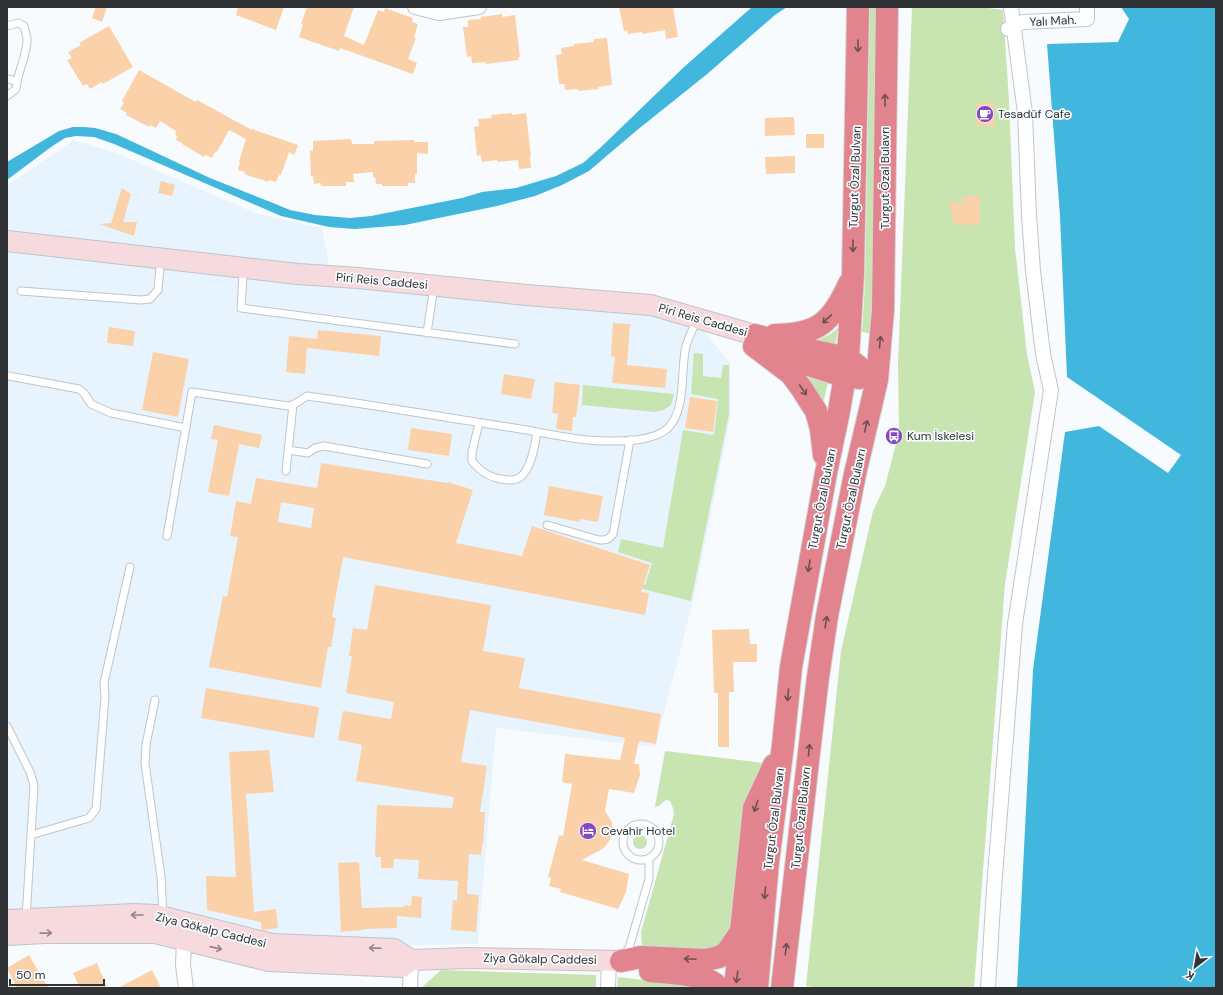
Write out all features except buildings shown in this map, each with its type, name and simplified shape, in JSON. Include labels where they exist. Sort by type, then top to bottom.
[{"type":"highway","name":"Turgut Özal Bulvarı","points":[[757,988],[768,862],[791,667],[847,367],[853,274],[858,7]]},
{"type":"highway","name":"Turgut Özal Bulavrı","points":[[782,988],[817,684],[826,620],[855,474],[876,380],[883,310],[887,7]]},
{"type":"highway","points":[[754,340],[807,332],[820,325],[835,311],[842,300],[853,274]]},
{"type":"highway","points":[[754,340],[796,346],[876,380]]},
{"type":"highway","points":[[754,340],[791,374],[816,411],[821,430],[826,473]]},
{"type":"highway","points":[[735,988],[743,929],[754,808],[783,745]]},
{"type":"highway","points":[[615,961],[642,957],[706,960],[719,957],[727,952],[743,929]]},
{"type":"highway","points":[[615,961],[648,970],[705,978],[720,988]]},
{"type":"main road","name":"Piri Reis Caddesi","points":[[7,241],[298,274],[358,278],[527,295],[651,305],[754,340]]},
{"type":"main road","name":"Piri Reis Caddesi","points":[[7,250],[160,267],[434,293],[651,316],[754,340]]},
{"type":"main road","name":"Ziya Gökalp Caddesi","points":[[17,919],[134,914],[156,915],[163,926],[184,940],[269,961],[402,967],[411,960]]},
{"type":"main road","name":"Ziya Gökalp Caddesi","points":[[7,935],[130,932],[155,933],[163,926]]},
{"type":"main road","name":"Ziya Gökalp Caddesi","points":[[163,926],[272,944],[394,949],[411,960],[467,958],[615,961]]},
{"type":"street","points":[[415,7],[439,13],[479,7]]},
{"type":"street","name":"Yalı Mah.","points":[[1011,28],[1022,22],[1087,19],[1086,7]]},
{"type":"street","points":[[988,988],[994,888],[1015,624],[1051,390],[1043,354],[1033,271],[1029,216],[1025,113],[1011,28],[1011,8]]},
{"type":"street","points":[[184,940],[186,988]]},
{"type":"street","points":[[410,988],[411,960]]},
{"type":"street","points":[[608,988],[615,961]]},
{"type":"lane","points":[[7,26],[18,23],[24,26],[27,39],[25,52],[16,81],[16,89],[7,96]]},
{"type":"lane","points":[[7,79],[16,81]]},
{"type":"lane","points":[[21,291],[141,300],[150,299],[158,290],[160,267]]},
{"type":"lane","points":[[243,275],[241,308],[515,344]]},
{"type":"lane","points":[[427,333],[434,293]]},
{"type":"lane","points":[[167,536],[192,392],[288,406],[293,405],[307,396],[587,440],[613,442],[630,440],[650,437],[662,432],[673,422],[679,407],[681,396],[686,346],[694,326]]},
{"type":"lane","points":[[9,376],[79,389],[84,393],[91,404],[111,413],[186,428]]},
{"type":"lane","points":[[286,471],[293,405]]},
{"type":"lane","points":[[478,423],[472,452],[472,462],[480,470],[492,477],[500,479],[508,480],[519,478],[525,472],[530,463],[537,432]]},
{"type":"lane","points":[[547,525],[599,540],[606,540],[613,534],[630,440]]},
{"type":"lane","points":[[288,450],[308,453],[315,448],[324,446],[427,464]]},
{"type":"lane","points":[[31,835],[89,818],[96,809],[105,697],[104,683],[130,567]]},
{"type":"lane","points":[[155,700],[146,745],[146,763],[161,877],[163,926]]},
{"type":"lane","points":[[7,726],[33,780],[31,835],[17,919]]},
{"type":"lane","points":[[615,961],[628,948],[639,915],[648,879],[649,859],[658,851],[660,839],[658,834],[649,826],[638,824],[632,826],[624,835],[624,848],[631,858],[643,861],[649,859]]},
{"type":"shaded area","points":[[74,140],[116,153],[258,214],[322,228],[330,269],[681,305],[730,362],[731,415],[693,602],[655,747],[496,728],[478,944],[274,948],[7,918],[7,185]]},
{"type":"green space","points":[[870,7],[879,7],[872,334],[862,332],[865,283]]},
{"type":"green space","points":[[912,7],[980,7],[1003,10],[1009,101],[1015,248],[1027,354],[1035,392],[1005,584],[974,988],[821,988],[806,986],[841,651],[873,511],[885,486],[899,432],[898,364]]},
{"type":"green space","points":[[838,328],[835,350],[811,343],[829,335]]},
{"type":"green space","points":[[694,353],[703,354],[703,376],[721,378],[723,365],[729,365],[729,414],[691,601],[622,584],[624,579],[645,585],[652,563],[618,552],[621,539],[663,548],[683,430],[714,435],[718,399],[691,394]]},
{"type":"green space","points":[[803,376],[828,383],[823,404]]},
{"type":"green space","points":[[583,385],[674,394],[671,405],[664,410],[655,412],[582,405]]},
{"type":"green space","points":[[665,751],[765,763],[733,936],[716,950],[642,948],[641,932],[674,814],[670,801],[666,800],[659,806],[655,807]]},
{"type":"green space","points":[[640,835],[645,837],[647,842],[645,847],[640,849],[635,847],[633,842],[635,837]]},
{"type":"green space","points":[[441,970],[596,975],[596,988],[421,988]]},
{"type":"green space","points":[[618,977],[702,987],[704,988],[617,988]]},
{"type":"water","points":[[752,7],[787,7],[775,15],[706,75],[589,171],[562,185],[535,196],[497,206],[405,225],[355,229],[329,227],[281,216],[114,144],[94,137],[76,136],[65,138],[7,180],[7,162],[59,131],[73,127],[84,127],[95,128],[116,134],[210,178],[290,210],[315,215],[350,218],[371,216],[462,198],[482,192],[516,188],[556,176],[583,163],[684,67]]},
{"type":"water","points":[[1121,7],[1216,7],[1216,988],[1017,988],[1033,670],[1065,432],[1099,426],[1168,473],[1181,455],[1067,377],[1060,216],[1047,44],[1118,42],[1129,19]]},
{"type":"place","name":"Tesadüf Cafe","points":[[985,114]]},
{"type":"place","name":"Kum İskelesi","points":[[894,436]]},
{"type":"place","name":"Cevahir Hotel","points":[[588,831]]}]
